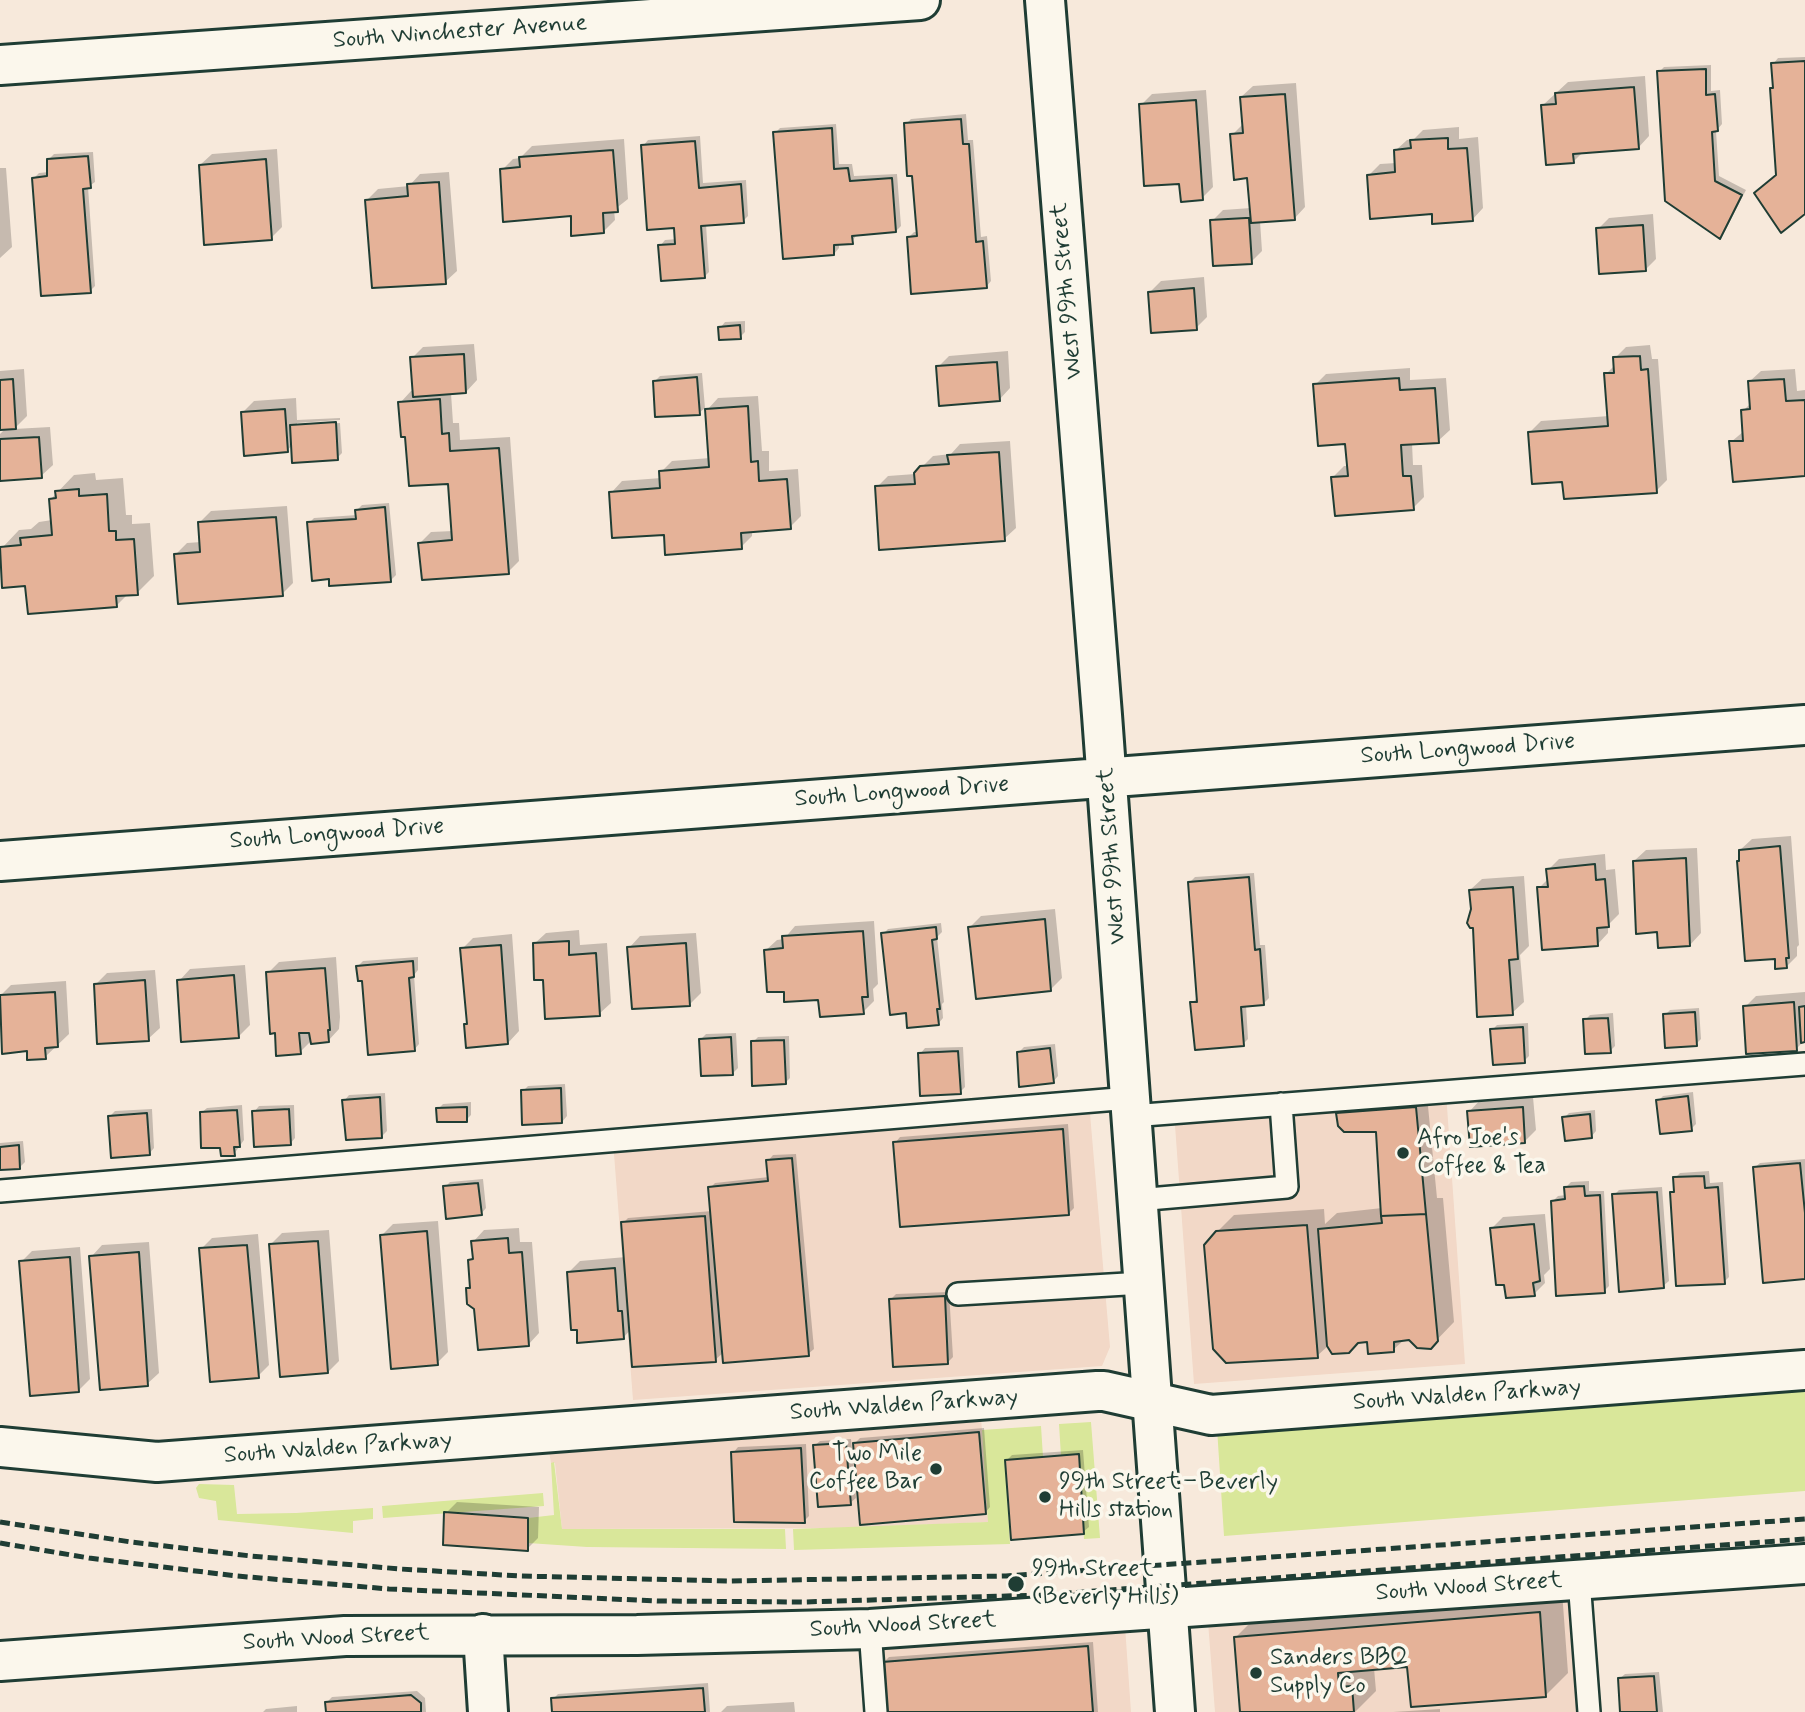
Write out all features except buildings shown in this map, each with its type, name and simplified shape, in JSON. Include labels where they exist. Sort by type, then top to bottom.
[{"type":"street","name":"South Winchester Avenue","points":[[0,65],[920,0]]},
{"type":"street","name":"West 99th Street","points":[[1045,0],[1107,777],[1175,1712]]},
{"type":"street","name":"South Longwood Drive","points":[[0,861],[1805,725]]},
{"type":"street","name":"South Walden Parkway","points":[[0,1447],[158,1462],[1097,1391],[1211,1415],[1805,1370]]},
{"type":"street","name":"South Wood Street","points":[[0,1661],[345,1636],[636,1635],[870,1629],[1805,1564]]},
{"type":"street","points":[[483,1634],[488,1712]]},
{"type":"lane","points":[[0,1191],[1131,1107],[1281,1104],[1805,1065]]},
{"type":"lane","points":[[1137,1200],[1287,1187],[1281,1104]]},
{"type":"lane","points":[[958,1294],[1143,1283]]},
{"type":"lane","points":[[1579,1580],[1589,1712]]},
{"type":"lane","points":[[870,1629],[876,1712]]},
{"type":"shaded area","points":[[1446,1092],[1465,1364],[1194,1384],[1174,1112]]},
{"type":"shaded area","points":[[1089,1102],[1110,1347],[1102,1366],[633,1400],[613,1141]]},
{"type":"shaded area","points":[[981,1418],[989,1522],[842,1528],[562,1529],[555,1463],[551,1463],[549,1451]]},
{"type":"shaded area","points":[[1580,1596],[1589,1712],[1215,1712],[1208,1622]]},
{"type":"shaded area","points":[[1125,1626],[1131,1712],[864,1712],[859,1646]]},
{"type":"green space","points":[[1805,1388],[1805,1491],[1224,1536],[1217,1428]]},
{"type":"green space","points":[[1091,1422],[1100,1538],[1084,1539],[1079,1455],[1061,1456],[1059,1424]]},
{"type":"green space","points":[[1041,1426],[1043,1457],[1005,1460],[1010,1544],[794,1550],[793,1529],[988,1522],[982,1430]]},
{"type":"green space","points":[[554,1462],[562,1529],[785,1529],[786,1549],[587,1547],[528,1543],[528,1518],[554,1515],[551,1463]]},
{"type":"green space","points":[[199,1484],[234,1485],[237,1514],[373,1508],[373,1519],[353,1521],[353,1533],[218,1520],[216,1501],[199,1498],[196,1488]]},
{"type":"green space","points":[[543,1493],[544,1506],[383,1518],[382,1506]]},
{"type":"railway","points":[[0,1522],[131,1542],[400,1569],[521,1576],[730,1581],[1006,1576],[1805,1519]]},
{"type":"railway","points":[[0,1543],[89,1558],[237,1576],[389,1589],[658,1601],[804,1602],[1041,1595],[1805,1539]]},
{"type":"place","name":"Afro Joe's Coffee & Tea","points":[[1403,1153]]},
{"type":"place","name":"Two Mile Coffee Bar","points":[[936,1469]]},
{"type":"place","name":"99th Street–Beverly Hills station","points":[[1045,1497]]},
{"type":"place","name":"99th Street (Beverly Hills)","points":[[1016,1584]]},
{"type":"place","name":"Sanders BBQ Supply Co","points":[[1256,1673]]}]
